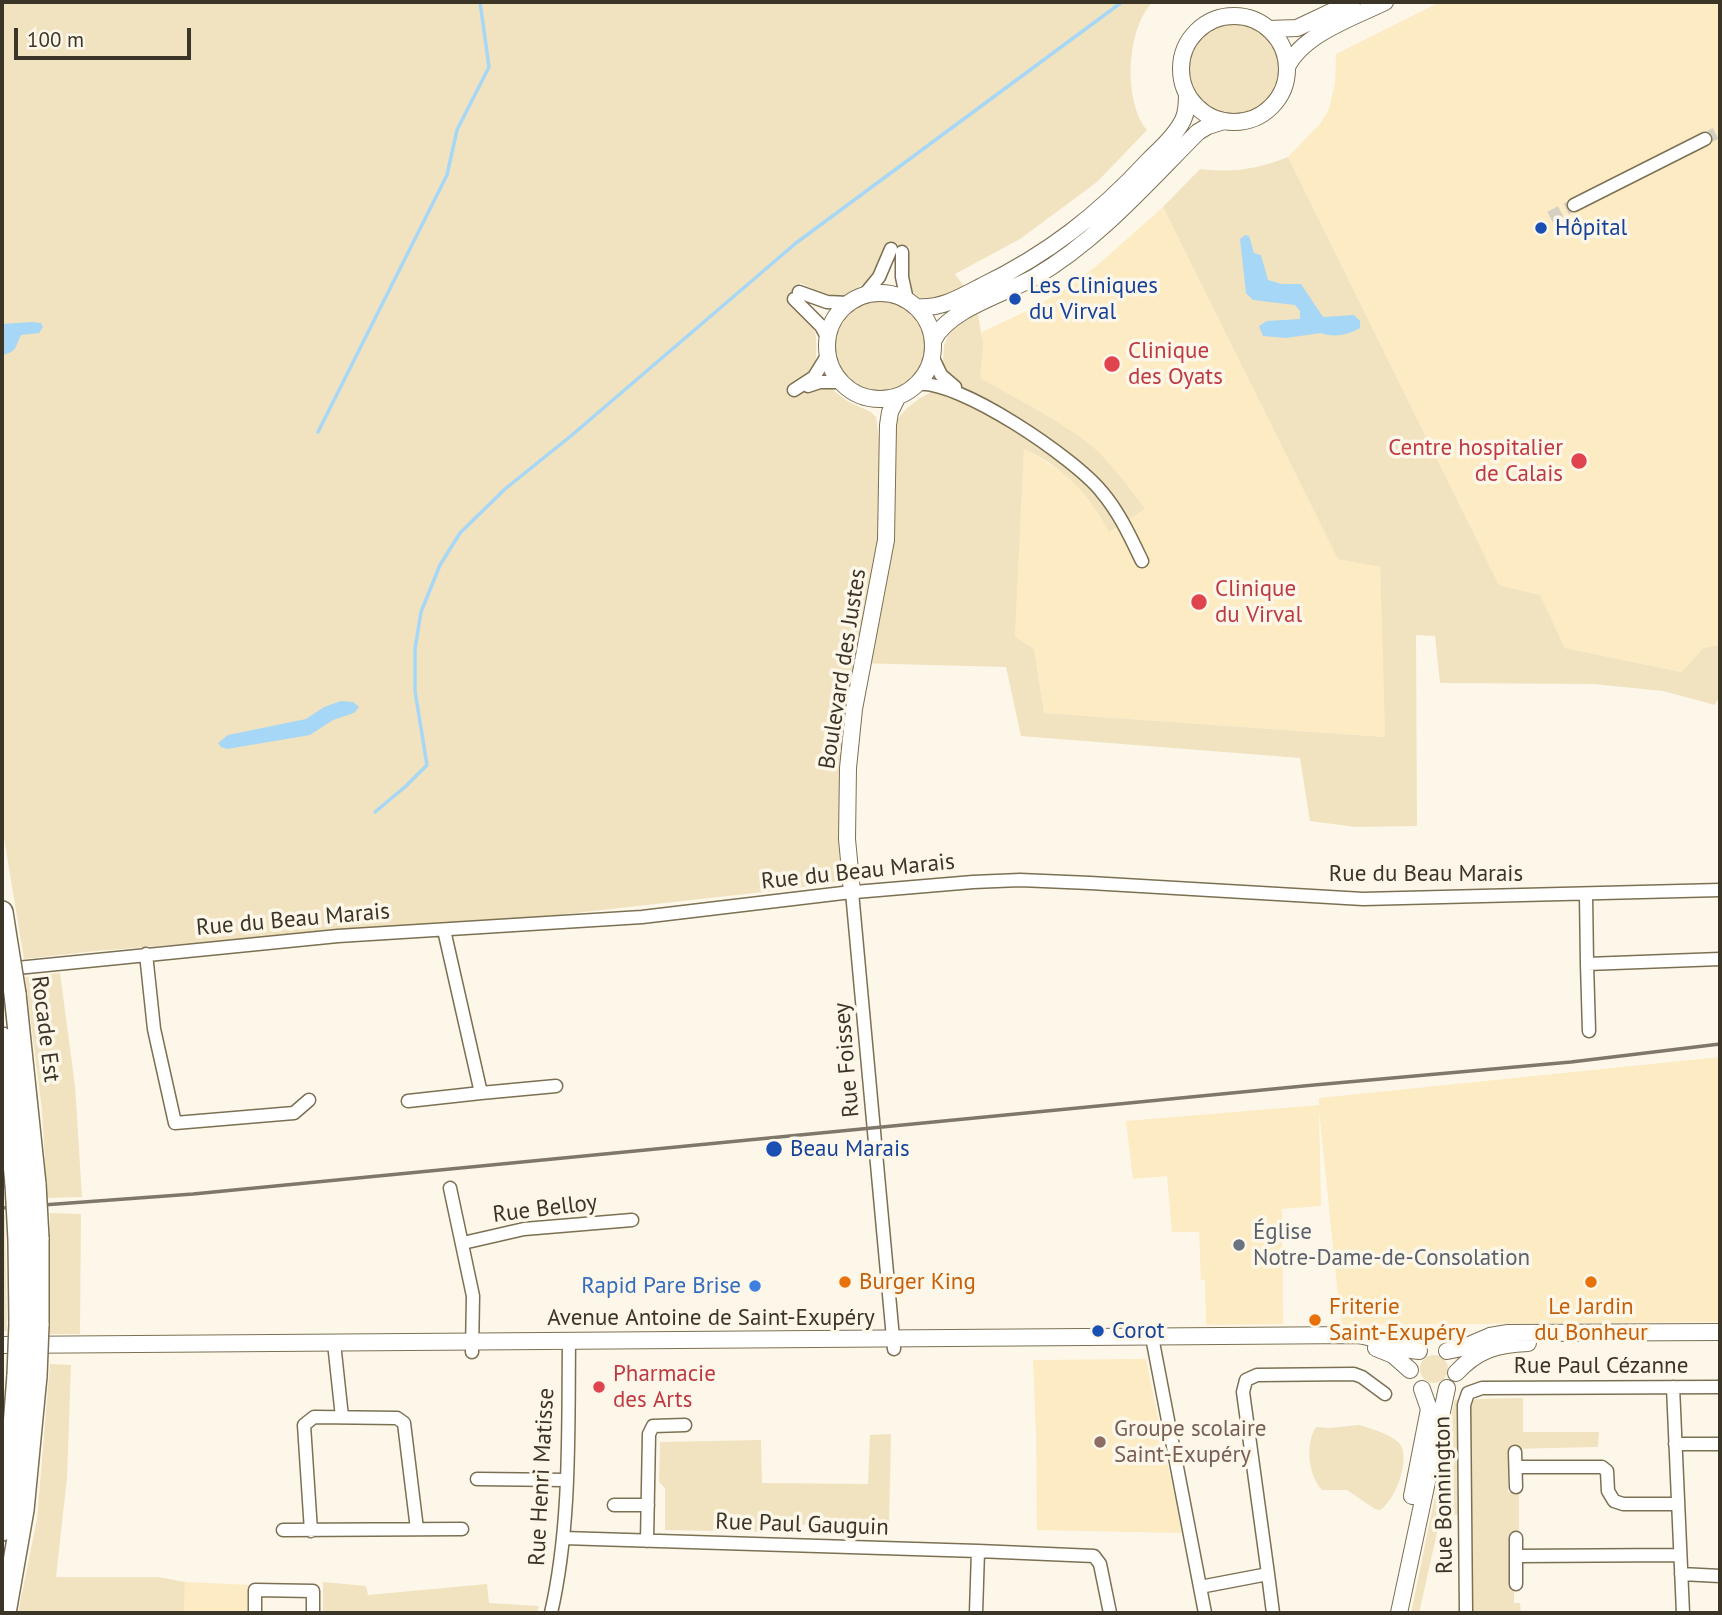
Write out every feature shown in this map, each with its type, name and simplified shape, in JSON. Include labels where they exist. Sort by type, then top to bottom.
[{"type":"highway","name":"Rocade Est","points":[[2,912],[15,994],[29,1239],[23,1510],[5,1613]]},
{"type":"highway","name":"Rocade Est","points":[[2,1038],[25,1184]]},
{"type":"highway","name":"Rocade Est","points":[[2,1530],[13,1439],[27,1376]]},
{"type":"main road","points":[[1269,29],[1297,28],[1352,2]]},
{"type":"main road","points":[[1287,67],[1282,46],[1269,29],[1258,22],[1235,16],[1217,19],[1201,28],[1189,42],[1182,59],[1182,77],[1187,94],[1186,113],[1179,128],[1136,174],[1070,235],[1023,265],[943,305],[912,304],[889,293],[865,294],[848,303],[834,317],[827,338],[827,356],[832,370],[841,382],[860,395],[877,399],[898,396],[917,384],[928,370],[939,330],[954,318],[1021,284],[1076,250],[1135,198],[1198,132],[1224,121],[1245,121],[1268,111],[1283,92],[1287,67],[1293,55],[1307,42],[1385,2]]},
{"type":"main road","points":[[1187,94],[1201,111],[1224,121]]},
{"type":"main road","points":[[912,304],[928,323],[933,349]]},
{"type":"main road","name":"Boulevard des Justes","points":[[860,395],[880,418],[887,454]]},
{"type":"main road","name":"Boulevard des Justes","points":[[852,892],[847,839],[848,768],[854,709],[885,549],[888,511],[888,419],[898,396]]},
{"type":"main road","points":[[1388,1613],[1428,1416],[1428,1404],[1422,1390],[1413,1381],[1410,1370],[1412,1360],[1419,1351],[1433,1346],[1447,1351],[1462,1348],[1490,1336],[1508,1333],[1720,1332]]},
{"type":"main road","name":"Avenue Antoine de Saint-Exupéry","points":[[2,1353],[1153,1341],[1357,1335],[1371,1336],[1419,1351]]},
{"type":"main road","name":"Avenue Antoine de Saint-Exupéry","points":[[1153,1341],[1364,1345],[1393,1356],[1410,1370]]},
{"type":"main road","points":[[1399,1613],[1447,1388],[1456,1373],[1478,1353],[1495,1346],[1511,1344],[1720,1342]]},
{"type":"main road","name":"Avenue Antoine de Saint-Exupéry","points":[[2,1345],[335,1348]]},
{"type":"main road","points":[[1447,1351],[1455,1363],[1456,1373]]},
{"type":"main road","points":[[1422,1390],[1433,1392],[1447,1388]]},
{"type":"street","points":[[1574,205],[1705,139]]},
{"type":"street","points":[[865,294],[897,251],[902,277],[912,304]]},
{"type":"street","points":[[827,338],[797,296],[848,303]]},
{"type":"street","points":[[933,349],[941,375],[975,402]]},
{"type":"street","points":[[827,356],[814,377],[794,390],[820,382],[841,382]]},
{"type":"street","points":[[917,384],[939,385],[975,402],[1052,448],[1087,475],[1116,512],[1142,561]]},
{"type":"street","name":"Rue du Beau Marais","points":[[2,969],[308,939],[642,917],[852,892],[1020,880],[1363,899],[1720,890]]},
{"type":"street","name":"Rue Foissey","points":[[852,892],[894,1344]]},
{"type":"street","points":[[1586,894],[1588,1031]]},
{"type":"street","points":[[444,930],[481,1093]]},
{"type":"street","points":[[146,954],[154,1029],[175,1123],[294,1113],[309,1100]]},
{"type":"street","points":[[1587,964],[1720,959]]},
{"type":"street","points":[[408,1101],[556,1086]]},
{"type":"street","points":[[450,1188],[473,1296],[472,1347]]},
{"type":"street","name":"Rue Belloy","points":[[463,1243],[524,1228],[632,1220]]},
{"type":"street","points":[[1153,1341],[1205,1613]]},
{"type":"street","name":"Rue Henri Matisse","points":[[551,1613],[563,1538],[569,1346]]},
{"type":"street","points":[[335,1348],[342,1417]]},
{"type":"street","points":[[1273,1613],[1243,1392],[1246,1380],[1257,1375],[1354,1374],[1385,1394]]},
{"type":"street","points":[[1673,1387],[1683,1613]]},
{"type":"street","name":"Rue Paul Cézanne","points":[[1482,1388],[1720,1387]]},
{"type":"street","name":"Rue Bonnington","points":[[1466,1613],[1464,1405],[1468,1393],[1482,1388]]},
{"type":"street","points":[[311,1531],[304,1425],[310,1419],[342,1417],[397,1418],[406,1427],[417,1529]]},
{"type":"street","points":[[647,1541],[649,1434],[653,1426],[685,1425]]},
{"type":"street","points":[[1675,1444],[1720,1444]]},
{"type":"street","points":[[1515,1452],[1516,1487]]},
{"type":"street","points":[[1516,1467],[1602,1467],[1607,1471],[1608,1491],[1614,1502],[1678,1504]]},
{"type":"street","points":[[477,1479],[566,1480]]},
{"type":"street","points":[[614,1505],[648,1505]]},
{"type":"street","points":[[283,1530],[462,1530]]},
{"type":"street","name":"Rue Paul Gauguin","points":[[563,1538],[1094,1556],[1100,1564],[1110,1613]]},
{"type":"street","points":[[1516,1538],[1516,1584]]},
{"type":"street","points":[[975,1613],[978,1551]]},
{"type":"street","points":[[1516,1556],[1680,1555]]},
{"type":"street","points":[[1200,1587],[1268,1574]]},
{"type":"street","points":[[1681,1574],[1720,1576]]},
{"type":"street","points":[[255,1613],[256,1590],[313,1591],[313,1613]]},
{"type":"shaded area","points":[[2,2],[1153,2],[1137,29],[1131,65],[1134,101],[1147,130],[1097,182],[1020,239],[955,274],[965,288],[945,297],[933,300],[916,295],[911,289],[907,273],[910,247],[886,244],[873,278],[844,296],[830,297],[800,283],[789,302],[814,330],[816,367],[835,392],[876,417],[880,447],[901,414],[933,391],[943,362],[944,345],[953,324],[978,314],[983,344],[980,378],[1049,417],[1088,443],[1111,466],[1145,509],[1109,532],[1093,505],[1074,483],[1051,464],[1024,449],[1015,637],[1034,649],[1044,713],[1385,737],[1380,567],[1338,559],[1163,207],[1200,169],[1245,169],[1288,157],[1499,585],[1540,595],[1565,648],[1682,672],[1703,648],[1720,645],[1720,695],[1715,705],[1663,691],[1593,684],[1440,683],[1435,636],[1416,635],[1417,826],[1356,827],[1310,821],[1300,758],[1021,736],[1006,667],[856,663],[842,744],[841,881],[557,915],[24,959],[2,826]]},
{"type":"shaded area","name":"Centre hospitalier de Calais","points":[[1440,2],[1720,2],[1720,645],[1703,648],[1683,672],[1565,648],[1540,595],[1499,585],[1288,157],[1320,124],[1329,109],[1335,83],[1336,54]]},
{"type":"shaded area","points":[[1235,24],[1252,28],[1267,37],[1276,52],[1280,69],[1276,86],[1267,101],[1252,110],[1235,114],[1218,110],[1203,101],[1194,86],[1190,69],[1194,52],[1203,37],[1218,28]]},
{"type":"shaded area","name":"Clinique du Virval","points":[[1163,207],[1338,558],[1380,567],[1385,737],[1044,713],[1034,649],[1015,638],[1024,448],[1077,484],[1109,531],[1145,509],[1112,467],[1089,444],[980,378],[982,332],[1031,309],[1073,284]]},
{"type":"shaded area","points":[[881,301],[906,309],[918,321],[926,346],[918,371],[906,383],[881,391],[856,383],[844,371],[836,346],[844,321],[856,309]]},
{"type":"shaded area","points":[[60,973],[75,1086],[82,1197],[47,1198],[42,1110],[25,977]]},
{"type":"shaded area","points":[[1720,1057],[1720,1322],[1341,1325],[1319,1110],[1321,1206],[1282,1209],[1283,1324],[1206,1325],[1205,1280],[1201,1280],[1199,1232],[1172,1232],[1167,1176],[1133,1179],[1126,1121],[1319,1105],[1319,1098]]},
{"type":"shaded area","points":[[50,1213],[81,1214],[80,1334],[50,1334]]},
{"type":"shaded area","points":[[2,1215],[5,1215],[7,1331],[2,1331]]},
{"type":"shaded area","points":[[1434,1355],[1444,1359],[1448,1369],[1444,1379],[1434,1383],[1424,1379],[1420,1369],[1424,1359]]},
{"type":"shaded area","name":"Groupe scolaire Saint-Exupéry","points":[[1146,1359],[1182,1533],[1037,1530],[1033,1360]]},
{"type":"shaded area","points":[[50,1364],[71,1365],[67,1478],[56,1577],[158,1577],[185,1582],[184,1613],[18,1613],[37,1519]]},
{"type":"shaded area","points":[[1523,1398],[1523,1432],[1599,1432],[1598,1447],[1508,1449],[1508,1492],[1519,1493],[1519,1532],[1511,1533],[1511,1589],[1514,1590],[1514,1603],[1520,1603],[1521,1613],[1473,1613],[1470,1403],[1476,1399]]},
{"type":"shaded area","points":[[1455,1399],[1460,1400],[1460,1515],[1441,1515],[1419,1613],[1411,1613]]},
{"type":"shaded area","points":[[1359,1425],[1392,1438],[1400,1444],[1403,1451],[1400,1479],[1391,1498],[1380,1510],[1347,1490],[1322,1490],[1311,1468],[1309,1450],[1316,1427]]},
{"type":"shaded area","points":[[891,1434],[889,1526],[762,1524],[762,1532],[665,1530],[665,1488],[659,1482],[660,1442],[761,1440],[762,1483],[868,1484],[870,1435]]},
{"type":"shaded area","points":[[185,1582],[250,1585],[250,1613],[184,1613]]},
{"type":"shaded area","points":[[323,1582],[366,1586],[368,1595],[487,1584],[489,1603],[539,1606],[537,1613],[323,1613]]},
{"type":"water","points":[[1245,235],[1249,236],[1254,253],[1261,255],[1268,280],[1282,284],[1301,284],[1323,317],[1354,315],[1360,321],[1360,328],[1336,335],[1321,333],[1286,338],[1263,336],[1259,326],[1267,321],[1300,319],[1300,311],[1295,305],[1253,300],[1246,293],[1240,239]]},
{"type":"water","points":[[41,323],[43,327],[39,333],[21,335],[13,351],[2,355],[2,324]]},
{"type":"water","points":[[341,701],[353,702],[359,707],[354,713],[333,720],[310,735],[227,749],[218,743],[228,735],[306,719],[324,707]]},
{"type":"waterway","points":[[318,432],[447,175],[457,130],[489,67],[480,2]]},
{"type":"waterway","points":[[375,812],[427,765],[415,691],[415,649],[421,612],[440,565],[460,533],[505,489],[796,243],[1122,2]]},
{"type":"tunnel","points":[[1705,139],[1720,131]]},
{"type":"tunnel","points":[[1550,217],[1574,205]]},
{"type":"railway","points":[[2,1208],[193,1194],[1571,1062],[1720,1044]]},
{"type":"place","name":"Hôpital","points":[[1541,228]]},
{"type":"place","name":"Les Cliniques du Virval","points":[[1015,299]]},
{"type":"place","name":"Clinique des Oyats","points":[[1112,364]]},
{"type":"place","name":"Centre hospitalier de Calais","points":[[1579,461]]},
{"type":"place","name":"Clinique du Virval","points":[[1199,602]]},
{"type":"place","name":"Beau Marais","points":[[774,1149]]},
{"type":"place","name":"Église Notre-Dame-de-Consolation","points":[[1239,1245]]},
{"type":"place","name":"Burger King","points":[[845,1282]]},
{"type":"place","name":"Le Jardin du Bonheur","points":[[1591,1282]]},
{"type":"place","name":"Rapid Pare Brise","points":[[755,1286]]},
{"type":"place","name":"Friterie Saint-Exupéry","points":[[1315,1320]]},
{"type":"place","name":"Corot","points":[[1098,1331]]},
{"type":"place","name":"Pharmacie des Arts","points":[[599,1387]]},
{"type":"place","name":"Groupe scolaire Saint-Exupéry","points":[[1100,1442]]}]
